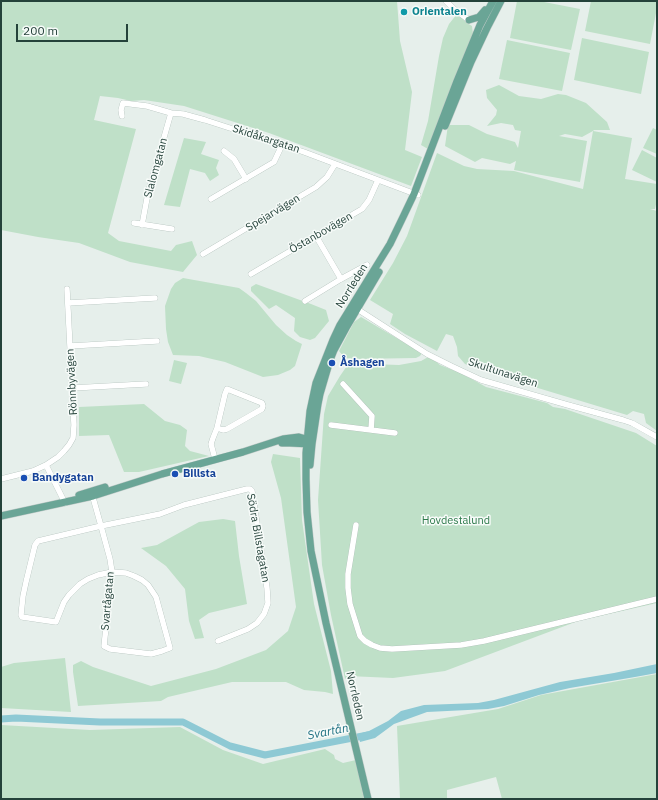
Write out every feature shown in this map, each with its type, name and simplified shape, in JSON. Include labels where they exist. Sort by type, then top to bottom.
[{"type":"main road","name":"Norrleden","points":[[416,194],[457,81],[476,35],[501,1]]},
{"type":"main road","points":[[470,20],[479,17],[492,2]]},
{"type":"main road","name":"Norrleden","points":[[306,444],[315,419],[326,371],[334,350],[355,308],[390,251],[416,194],[454,105],[492,2]]},
{"type":"main road","points":[[470,20],[484,26]]},
{"type":"main road","points":[[470,20],[475,28],[476,35]]},
{"type":"main road","name":"Norrleden","points":[[355,308],[340,325],[334,336],[316,383],[306,444],[306,479],[308,531],[311,552],[320,598],[368,799]]},
{"type":"main road","points":[[1,516],[92,494],[267,444],[304,430],[309,420]]},
{"type":"main road","points":[[283,439],[299,437],[303,438],[306,444]]},
{"type":"main road","points":[[267,444],[306,444]]},
{"type":"street","points":[[446,1],[454,9],[470,20]]},
{"type":"street","name":"Skidåkargatan","points":[[122,116],[121,110],[123,103],[147,106],[171,113],[183,114],[206,120],[304,152],[416,194]]},
{"type":"street","name":"Slalomgatan","points":[[142,225],[148,193],[171,113]]},
{"type":"street","points":[[211,199],[274,162],[282,145]]},
{"type":"street","points":[[224,151],[234,159],[246,179]]},
{"type":"street","name":"Spejarvägen","points":[[203,254],[316,187],[325,180],[335,164]]},
{"type":"street","name":"Östanbovägen","points":[[251,274],[362,209],[369,200],[378,180]]},
{"type":"street","points":[[134,223],[172,230]]},
{"type":"street","points":[[316,236],[341,279]]},
{"type":"street","points":[[305,301],[367,265]]},
{"type":"street","name":"Rönnbyvägen","points":[[1,479],[33,471],[46,465],[64,451],[73,438],[74,425],[67,289]]},
{"type":"street","points":[[68,303],[155,298]]},
{"type":"street","name":"Skultunavägen","points":[[355,308],[434,358],[481,380],[623,420],[636,425],[657,437]]},
{"type":"street","points":[[70,346],[157,341]]},
{"type":"street","points":[[72,388],[146,384]]},
{"type":"street","points":[[343,384],[372,416],[371,430]]},
{"type":"street","points":[[215,459],[211,444],[217,428],[224,394],[227,389],[262,403],[262,409],[227,429],[223,430],[217,428]]},
{"type":"street","points":[[331,425],[394,433]]},
{"type":"street","points":[[46,465],[64,501]]},
{"type":"street","name":"Södra Billstagatan","points":[[101,526],[160,514],[184,505],[250,489],[252,491],[268,603],[264,614],[257,623],[248,629],[218,641]]},
{"type":"street","name":"Svartågatan","points":[[92,494],[110,559],[112,572],[104,646],[110,649],[150,654],[170,648],[159,606],[153,591],[142,580],[134,576],[126,573],[112,572]]},
{"type":"street","points":[[356,525],[348,574],[350,604],[360,636],[372,646],[380,648],[392,649],[445,646],[484,641],[657,599]]},
{"type":"street","points":[[101,526],[38,541],[36,543],[23,596],[21,615],[24,618],[56,622],[68,595],[80,584],[94,576],[112,572]]},
{"type":"green space","points":[[1,1],[397,1],[400,41],[412,92],[405,150],[422,157],[411,186],[269,133],[184,106],[144,100],[131,101],[100,96],[94,120],[136,129],[108,233],[119,241],[171,251],[176,245],[192,241],[197,255],[183,272],[130,262],[79,243],[1,230]]},
{"type":"green space","points":[[517,1],[539,1],[580,9],[571,50],[510,38]]},
{"type":"green space","points":[[591,1],[657,1],[650,44],[585,31]]},
{"type":"green space","points":[[457,14],[472,26],[473,34],[428,149],[421,145],[428,121],[439,56],[443,38],[449,24]]},
{"type":"green space","points":[[582,38],[649,52],[641,94],[574,80]]},
{"type":"green space","points":[[507,40],[570,53],[562,91],[499,79]]},
{"type":"green space","points":[[499,85],[519,96],[541,99],[558,94],[566,95],[586,103],[607,122],[610,130],[594,130],[582,137],[565,134],[559,136],[587,141],[580,182],[514,170],[516,161],[510,164],[482,158],[475,162],[445,146],[448,125],[469,125],[487,134],[515,142],[518,148],[521,131],[515,130],[513,125],[501,123],[487,126],[496,115],[497,110],[487,98],[486,90]]},
{"type":"green space","points":[[653,128],[657,130],[657,154],[643,148]]},
{"type":"green space","points":[[593,131],[632,138],[625,179],[657,184],[657,200],[655,209],[650,209],[657,211],[657,431],[646,423],[644,414],[633,411],[627,415],[495,375],[465,364],[458,356],[457,347],[453,336],[446,334],[437,351],[390,324],[393,314],[370,300],[393,263],[407,236],[437,153],[464,166],[477,169],[514,171],[583,189]]},
{"type":"green space","points":[[184,138],[206,142],[201,154],[219,160],[216,168],[219,175],[210,181],[205,173],[190,169],[180,207],[164,205]]},
{"type":"green space","points":[[642,150],[657,158],[657,182],[632,170]]},
{"type":"green space","points":[[183,278],[239,288],[246,293],[256,301],[276,325],[287,335],[302,344],[295,366],[278,375],[263,377],[225,362],[199,356],[173,355],[168,342],[165,306],[171,289],[175,283]]},
{"type":"green space","points":[[256,284],[326,310],[329,321],[315,338],[310,340],[300,337],[294,331],[295,318],[276,305],[269,309],[251,291],[251,287]]},
{"type":"green space","points":[[361,317],[422,353],[416,358],[345,358],[339,351],[354,322]]},
{"type":"green space","name":"Hovdestalund","points":[[430,356],[440,365],[463,374],[486,387],[547,403],[553,407],[565,409],[636,433],[657,446],[657,603],[578,621],[445,671],[393,678],[348,676],[345,679],[322,565],[318,500],[324,414],[328,396],[351,360],[370,364],[399,365],[421,361]]},
{"type":"green space","points":[[174,360],[187,363],[181,384],[169,381]]},
{"type":"green space","points":[[144,404],[165,421],[180,425],[187,430],[185,446],[190,451],[209,456],[139,472],[124,472],[109,435],[79,436],[79,407]]},
{"type":"green space","points":[[273,454],[300,458],[302,520],[314,604],[331,671],[333,694],[304,690],[286,682],[232,682],[168,697],[161,701],[78,706],[73,665],[81,661],[93,667],[151,686],[216,669],[266,650],[288,631],[296,607],[281,498],[271,462]]},
{"type":"green space","points":[[223,519],[235,521],[247,604],[209,613],[199,620],[204,638],[195,639],[189,621],[185,589],[166,566],[141,548],[157,545],[199,522]]},
{"type":"green space","points":[[65,658],[71,712],[1,708],[1,667],[14,663]]},
{"type":"green space","points":[[657,674],[657,799],[502,799],[496,777],[447,790],[447,799],[400,799],[397,726],[498,709],[541,695]]},
{"type":"green space","points":[[1,725],[90,730],[180,727],[223,750],[263,764],[325,749],[334,755],[335,759],[343,763],[356,760],[364,799],[1,799]]},
{"type":"water","points":[[657,664],[657,673],[570,688],[488,709],[427,712],[394,724],[375,738],[360,742],[358,734],[369,731],[388,721],[401,711],[424,705],[478,703],[560,682]]},
{"type":"waterway","name":"Svartån","points":[[1,719],[16,718],[100,722],[183,722],[230,746],[265,755],[368,735]]},
{"type":"place","name":"Orientalen","points":[[404,12]]},
{"type":"place","name":"Åshagen","points":[[332,363]]},
{"type":"place","name":"Billsta","points":[[175,474]]},
{"type":"place","name":"Bandygatan","points":[[24,478]]}]
